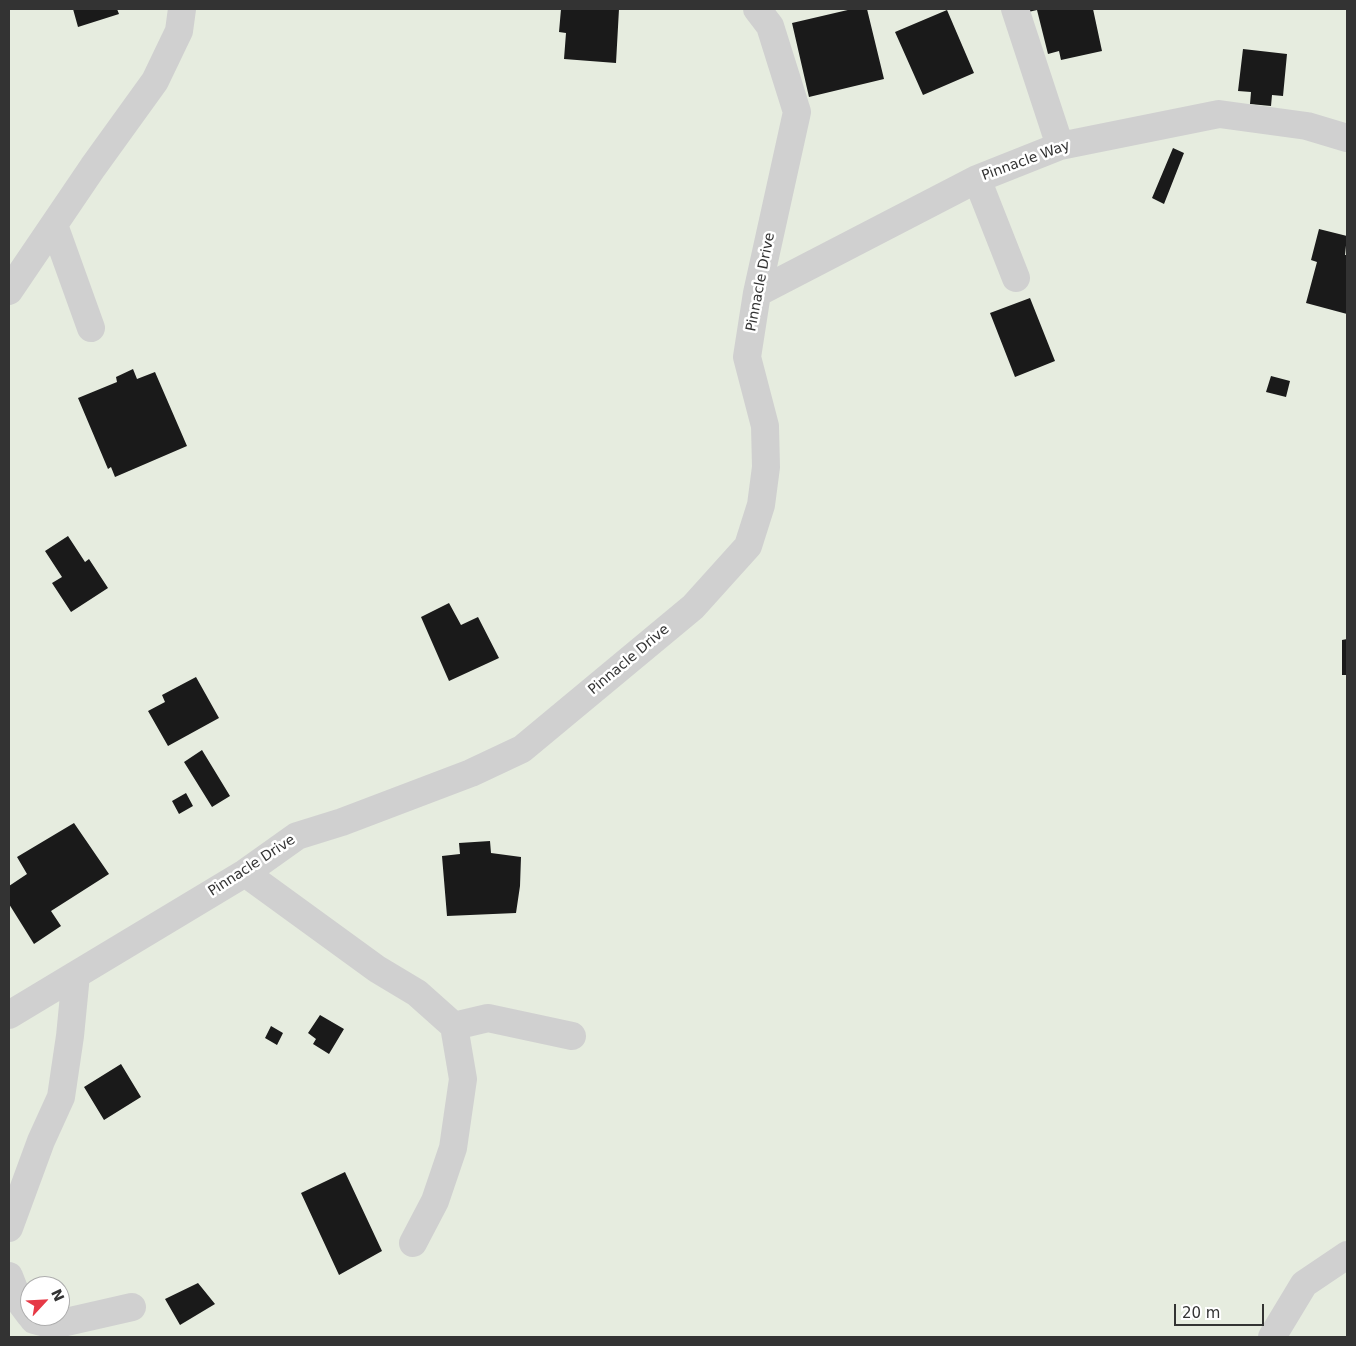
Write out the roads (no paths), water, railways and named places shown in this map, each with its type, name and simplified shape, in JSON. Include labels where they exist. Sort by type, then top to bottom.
[{"type":"street","points":[[9,291],[93,167],[156,81],[179,31],[182,9]]},
{"type":"street","name":"Pinnacle Drive","points":[[9,1015],[245,873],[297,836],[342,822],[471,773],[522,750],[693,607],[748,546],[761,505],[766,468],[765,426],[747,357],[757,293],[797,112],[770,26],[757,9]]},
{"type":"street","points":[[1015,9],[1060,146]]},
{"type":"street","name":"Pinnacle Way","points":[[757,293],[978,179],[1060,146],[1219,114],[1307,126],[1347,138]]},
{"type":"street","points":[[978,179],[1016,278]]},
{"type":"street","points":[[54,225],[91,328]]},
{"type":"street","points":[[245,873],[377,969],[417,993],[454,1026],[463,1079],[453,1148],[435,1202],[413,1243]]},
{"type":"street","points":[[9,1228],[41,1141],[61,1097],[76,975]]},
{"type":"street","points":[[454,1026],[488,1018],[572,1036]]},
{"type":"street","points":[[1272,1337],[1304,1284],[1347,1255]]},
{"type":"street","points":[[9,1276],[20,1302]]},
{"type":"street","points":[[70,1321],[132,1307]]}]
